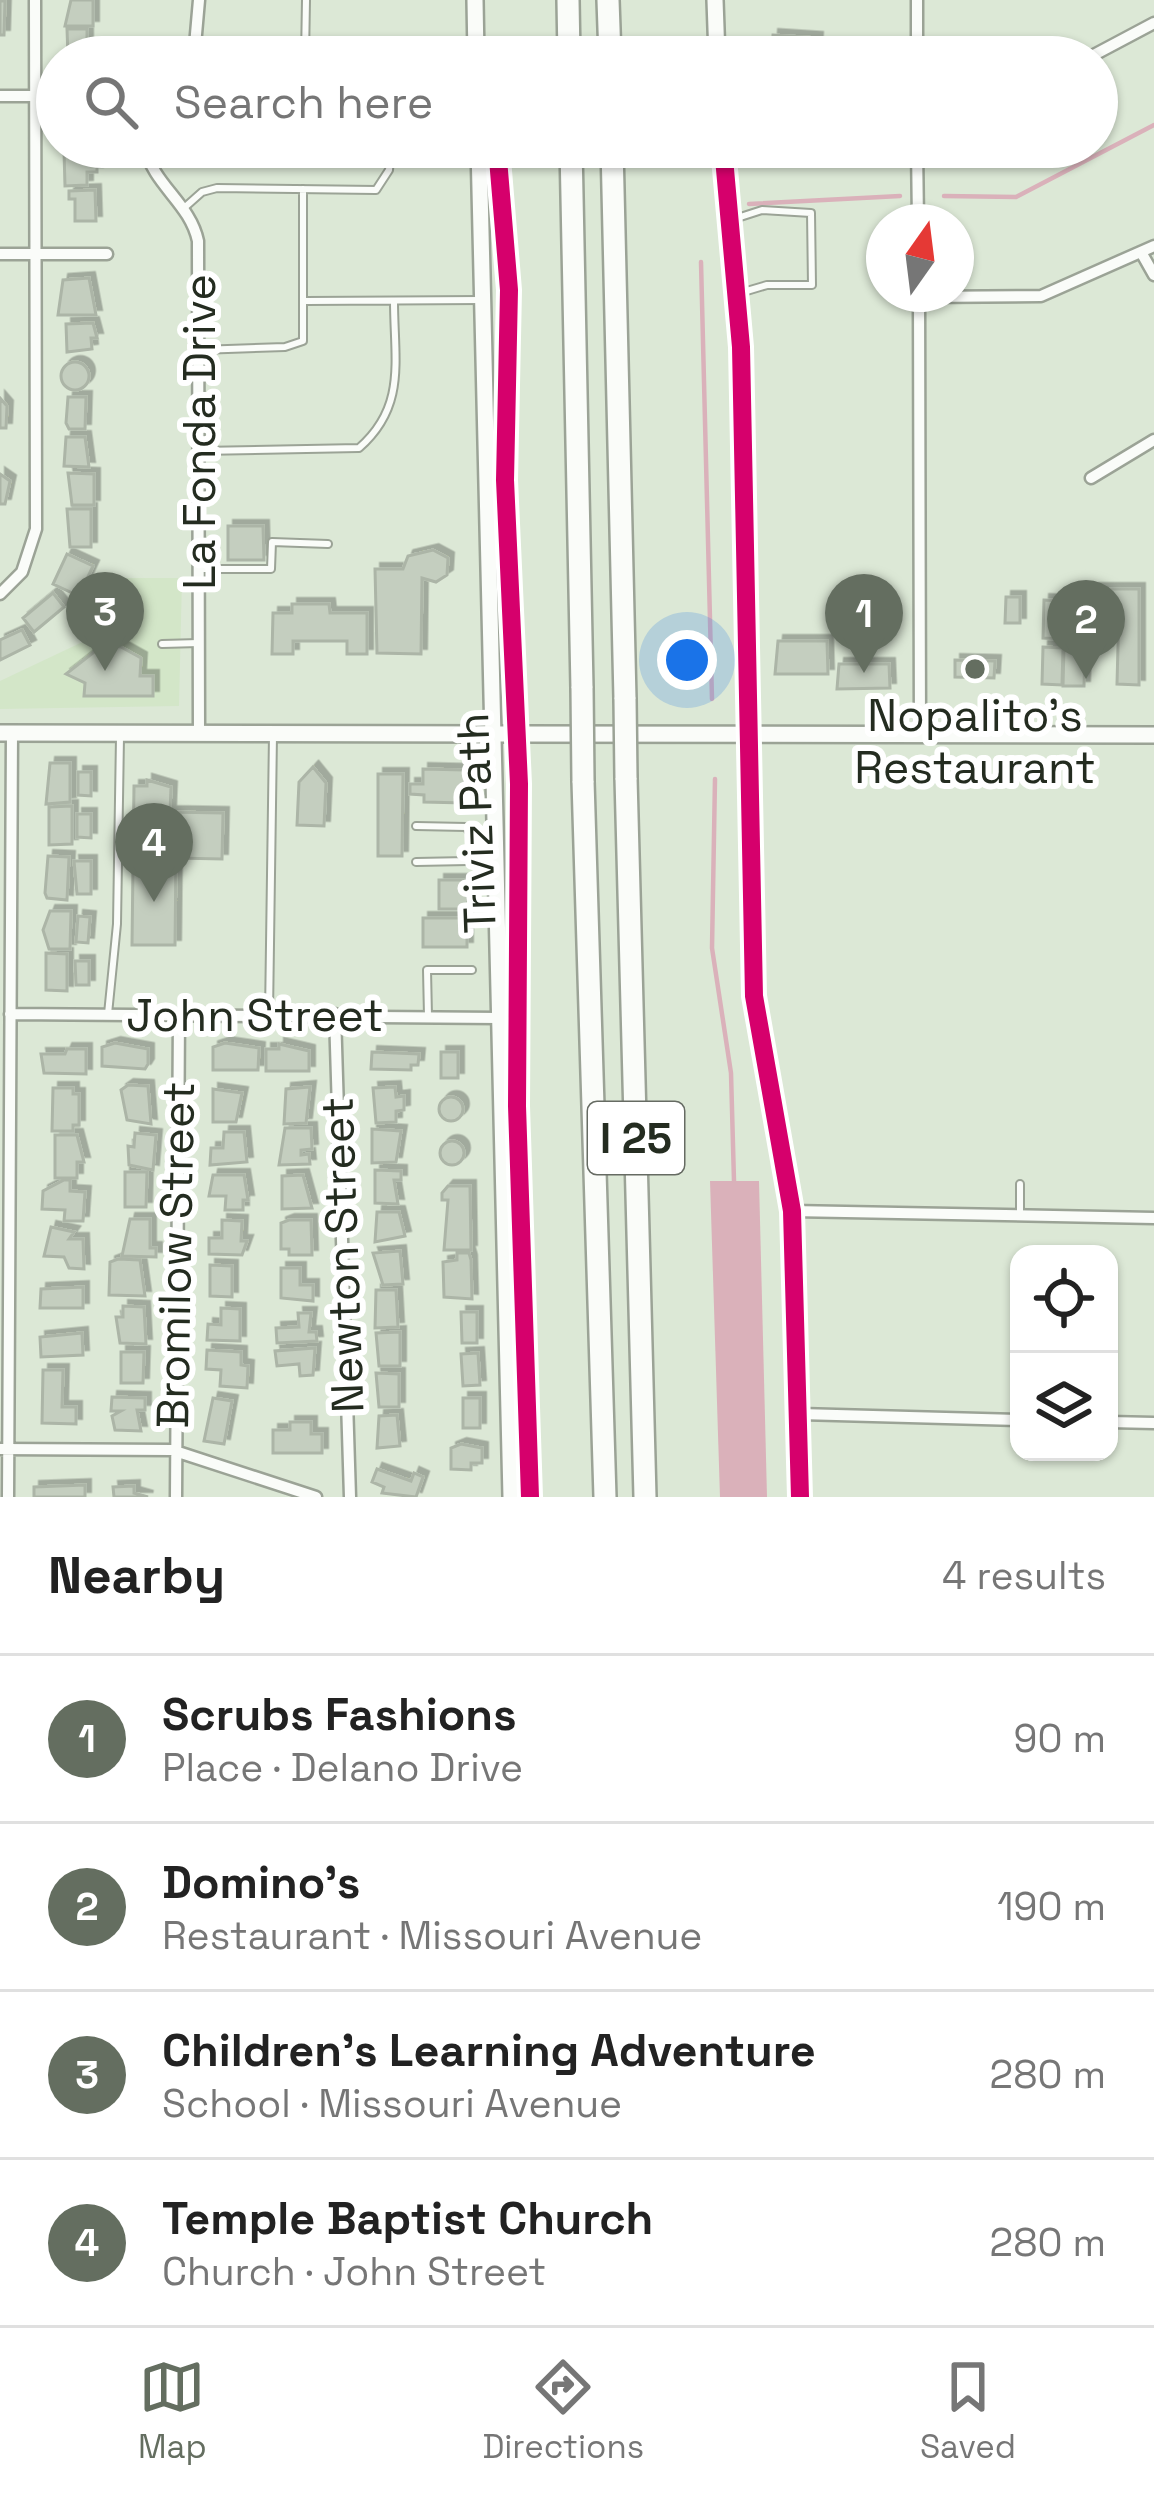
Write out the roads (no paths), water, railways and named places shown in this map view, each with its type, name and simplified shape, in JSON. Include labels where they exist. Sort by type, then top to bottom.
[{"type":"highway","points":[[568,0],[569,36]]},
{"type":"highway","points":[[608,0],[609,36]]},
{"type":"highway","name":"I 25","points":[[571,168],[604,1491]]},
{"type":"highway","name":"I 25","points":[[612,168],[645,1497]]},
{"type":"street","points":[[0,593],[22,572],[36,529],[35,0]]},
{"type":"street","points":[[196,36],[200,0]]},
{"type":"street","points":[[475,0],[476,36]]},
{"type":"street","points":[[716,0],[717,36]]},
{"type":"street","points":[[917,0],[917,36]]},
{"type":"street","points":[[1118,42],[1154,23]]},
{"type":"street","points":[[0,96],[35,96]]},
{"type":"street","name":"La Fonda Drive","points":[[152,168],[184,208],[198,241],[200,733]]},
{"type":"street","points":[[479,168],[493,733],[487,844],[500,1018],[511,1497]]},
{"type":"street","points":[[725,168],[737,295],[754,997],[792,1211],[800,1497]]},
{"type":"street","points":[[917,168],[918,204]]},
{"type":"street","points":[[974,295],[1041,296],[1154,245]]},
{"type":"street","points":[[1141,252],[1154,275]]},
{"type":"street","points":[[0,254],[107,254]]},
{"type":"street","points":[[919,312],[920,736]]},
{"type":"street","points":[[1091,478],[1154,440]]},
{"type":"street","points":[[8,1497],[3,1286],[10,1014],[5,936],[6,732],[745,738],[1154,735]]},
{"type":"street","name":"John Street","points":[[10,1014],[500,1018]]},
{"type":"street","name":"Bromilow Street","points":[[176,1497],[172,1450],[179,1014]]},
{"type":"street","name":"Newton Street","points":[[335,1014],[350,1497]]},
{"type":"street","points":[[792,1211],[1154,1218]]},
{"type":"street","points":[[800,1414],[1010,1420]]},
{"type":"street","points":[[1118,1422],[1154,1423]]},
{"type":"street","points":[[4,1449],[172,1450],[316,1497]]},
{"type":"lane","points":[[305,36],[306,0]]},
{"type":"lane","points":[[184,208],[207,189],[376,190],[389,168]]},
{"type":"lane","points":[[199,350],[296,345],[305,335],[303,189]]},
{"type":"lane","points":[[731,220],[762,211],[811,213],[812,285],[767,285],[737,295]]},
{"type":"lane","points":[[306,302],[482,300]]},
{"type":"lane","points":[[199,451],[359,448],[380,430],[394,399],[394,301]]},
{"type":"lane","points":[[199,569],[271,569],[272,542],[328,544]]},
{"type":"lane","points":[[162,644],[199,643]]},
{"type":"lane","points":[[108,1014],[117,924],[120,733]]},
{"type":"lane","points":[[269,1014],[273,734]]},
{"type":"lane","points":[[416,826],[466,827],[487,844],[468,861],[416,862]]},
{"type":"lane","points":[[428,1016],[427,970],[472,970]]},
{"type":"lane","points":[[1020,1184],[1020,1216]]},
{"type":"waterway","points":[[1118,144],[1154,125]]},
{"type":"waterway","points":[[944,196],[1016,197],[1072,168]]},
{"type":"waterway","points":[[749,204],[900,196]]},
{"type":"waterway","points":[[701,262],[712,699]]},
{"type":"waterway","points":[[715,779],[712,948],[731,1073],[734,1181]]},
{"type":"place","name":"Nopalito's Restaurant","points":[[975,669]]},
{"type":"place","name":"Children's Learning Adventure","points":[[105,671]]},
{"type":"place","name":"Scrubs Fashions","points":[[864,673]]},
{"type":"place","name":"Domino's","points":[[1086,679]]},
{"type":"place","name":"Temple Baptist Church","points":[[154,902]]}]
